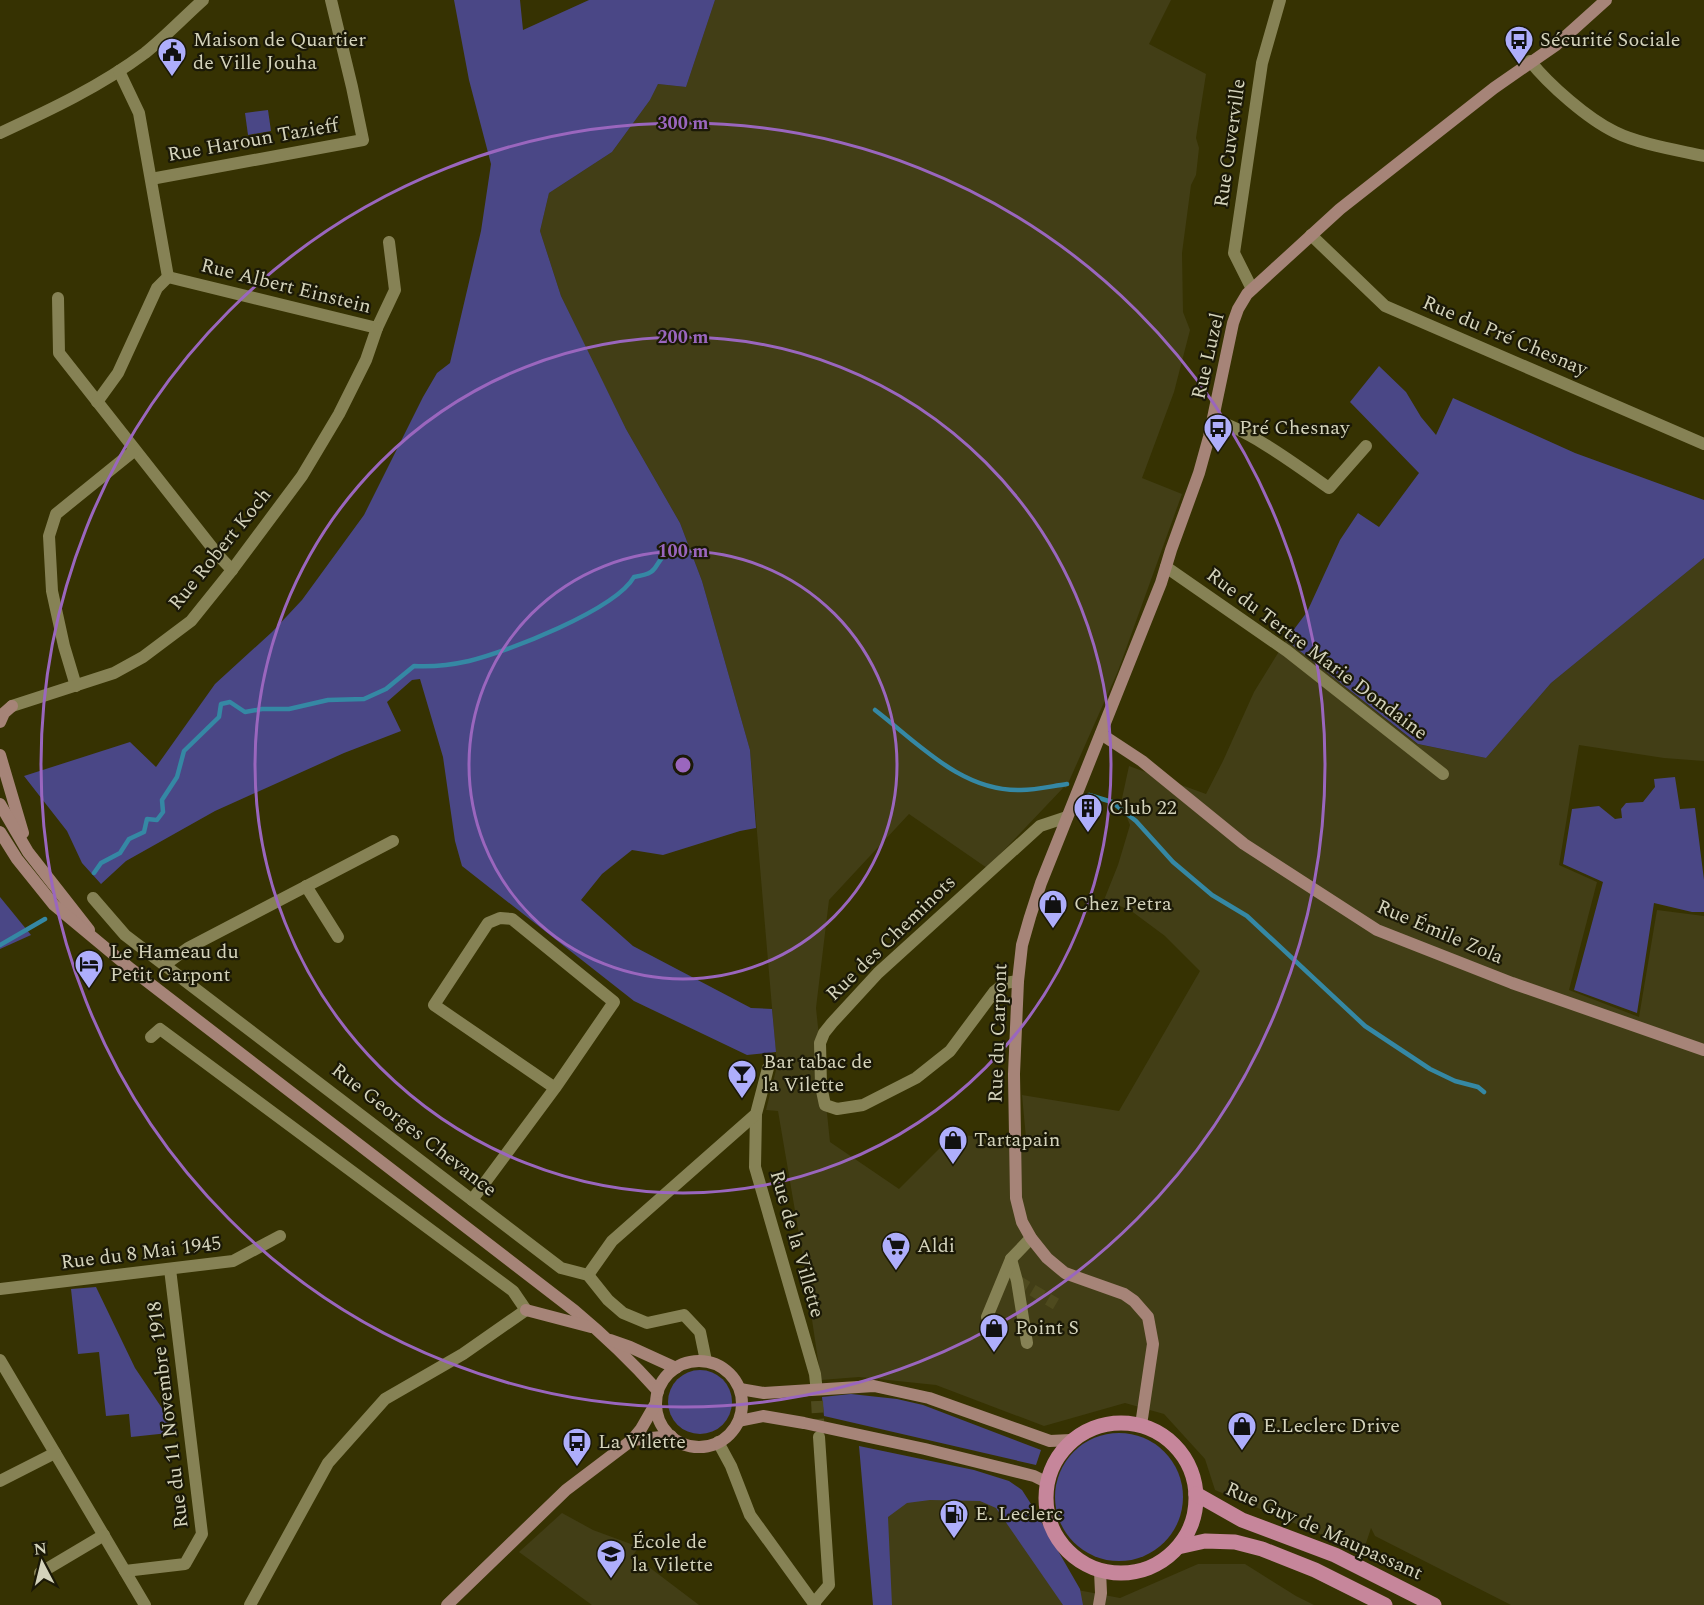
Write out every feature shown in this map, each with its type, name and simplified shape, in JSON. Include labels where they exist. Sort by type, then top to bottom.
[{"type":"main road","name":"Rue Luzel","points":[[1076,797],[1148,619],[1199,473],[1213,420],[1233,323],[1243,300],[1311,235],[1371,184],[1530,61],[1556,45],[1606,0]]},
{"type":"main road","points":[[0,722],[4,713],[12,706]]},
{"type":"main road","name":"Rue Émile Zola","points":[[1101,734],[1142,761],[1244,844],[1377,930],[1512,983],[1704,1050]]},
{"type":"main road","points":[[0,755],[28,852]]},
{"type":"main road","name":"Rue du Carpont","points":[[1076,797],[1041,883],[1022,945],[1014,1074],[1016,1198],[1022,1222],[1047,1258],[1065,1273],[1124,1294],[1134,1301],[1148,1317],[1153,1344],[1141,1425]]},
{"type":"main road","points":[[0,804],[28,852],[98,943]]},
{"type":"main road","points":[[0,832],[17,859],[63,915],[610,1340],[657,1397],[658,1415],[670,1436],[696,1446],[718,1442],[727,1437],[739,1421],[742,1410],[740,1389],[727,1370],[717,1364],[696,1361],[676,1368],[665,1378],[657,1397],[641,1429],[632,1440],[566,1490],[447,1605]]},
{"type":"main road","points":[[526,1310],[596,1328]]},
{"type":"main road","points":[[610,1340],[676,1368]]},
{"type":"main road","points":[[740,1389],[764,1393],[874,1386],[929,1398],[1050,1442],[1071,1440]]},
{"type":"main road","points":[[739,1421],[762,1416],[874,1438],[1034,1476],[1046,1482]]},
{"type":"main road","points":[[1117,1422],[1141,1425],[1162,1435],[1180,1451],[1192,1471],[1196,1494],[1195,1513],[1189,1531],[1178,1547],[1162,1561],[1143,1570],[1122,1573],[1101,1571],[1080,1562],[1062,1546],[1050,1527],[1045,1505],[1046,1482],[1055,1459],[1071,1440],[1092,1427],[1117,1422]]},
{"type":"main road","points":[[632,1440],[670,1436]]},
{"type":"main road","name":"Rue Guy de Maupassant","points":[[1196,1494],[1242,1520],[1335,1555],[1434,1605]]},
{"type":"main road","name":"Rue Guy de Maupassant","points":[[1178,1547],[1205,1541],[1235,1542],[1262,1549],[1315,1570],[1385,1605]]},
{"type":"main road","points":[[1099,1605],[1101,1571]]},
{"type":"street","points":[[0,133],[53,109],[119,71],[147,51],[202,0]]},
{"type":"street","name":"Rue Haroun Tazieff","points":[[151,179],[363,140],[330,0]]},
{"type":"street","name":"Rue Cuverville","points":[[1252,289],[1234,253],[1262,63],[1280,0]]},
{"type":"street","points":[[1530,61],[1540,74],[1568,98],[1616,133],[1704,156]]},
{"type":"street","points":[[97,402],[118,373],[157,288],[168,277],[139,113],[119,71]]},
{"type":"street","name":"Rue du Pré Chesnay","points":[[1311,235],[1385,306],[1704,444]]},
{"type":"street","name":"Rue Albert Einstein","points":[[168,277],[378,328],[395,290],[389,242]]},
{"type":"street","points":[[57,298],[59,353],[232,570]]},
{"type":"street","name":"Rue Robert Koch","points":[[12,706],[114,672],[143,657],[191,621],[302,476],[333,425],[366,360],[378,328]]},
{"type":"street","points":[[1213,420],[1230,426],[1267,446],[1329,488],[1366,446]]},
{"type":"street","points":[[76,686],[64,646],[52,591],[49,536],[56,514],[135,450]]},
{"type":"street","name":"Rue du Tertre Marie Dondaine","points":[[1166,567],[1287,651],[1443,774]]},
{"type":"street","name":"Rue des Cheminots","points":[[1018,981],[1005,983],[994,992],[950,1051],[916,1078],[863,1105],[837,1109],[825,1105],[821,1086],[820,1043],[832,1023],[878,973],[1040,826],[1067,817]]},
{"type":"street","points":[[166,964],[188,948],[393,841]]},
{"type":"street","points":[[306,886],[338,938]]},
{"type":"street","name":"Rue Georges Chevance","points":[[93,898],[125,935],[166,964],[561,1268],[588,1275]]},
{"type":"street","points":[[472,1200],[555,1088],[614,1002],[512,920],[500,918],[488,923],[434,1005],[555,1088]]},
{"type":"street","points":[[151,1037],[160,1029],[513,1292],[526,1310],[463,1354],[385,1399],[328,1463],[250,1605]]},
{"type":"street","name":"Rue de la Villette","points":[[768,1068],[756,1114],[754,1167],[816,1383]]},
{"type":"street","points":[[706,1361],[700,1332],[684,1315],[647,1323],[623,1313],[608,1300],[588,1275],[612,1241],[756,1114]]},
{"type":"street","name":"Rue du 8 Mai 1945","points":[[0,1289],[233,1261],[280,1236]]},
{"type":"street","points":[[987,1317],[1011,1259],[1031,1238]]},
{"type":"street","points":[[1011,1259],[1027,1343]]},
{"type":"street","name":"Rue du 11 Novembre 1918","points":[[125,1571],[185,1564],[202,1533],[170,1269]]},
{"type":"street","points":[[0,1360],[145,1605]]},
{"type":"street","points":[[718,1442],[750,1515],[814,1604],[829,1585],[819,1437]]},
{"type":"street","points":[[0,1481],[55,1453]]},
{"type":"street","points":[[40,1573],[104,1535]]},
{"type":"shaded area","points":[[454,0],[520,0],[523,30],[589,0],[715,0],[686,87],[658,84],[650,100],[612,152],[549,193],[540,231],[561,296],[626,429],[680,523],[702,581],[750,750],[756,828],[663,855],[632,850],[602,874],[581,900],[633,946],[751,1008],[772,1009],[776,1052],[747,1055],[634,1001],[462,866],[455,841],[443,757],[420,679],[412,680],[387,702],[401,731],[344,753],[215,811],[126,861],[101,884],[82,863],[67,831],[24,776],[130,742],[156,767],[215,684],[272,632],[302,600],[364,515],[423,397],[437,373],[450,363],[481,231],[491,164],[469,80]]},
{"type":"shaded area","points":[[715,0],[1171,0],[1149,44],[1206,74],[1196,138],[1199,148],[1196,175],[1191,185],[1182,253],[1183,312],[1190,330],[1174,392],[1142,478],[1182,494],[1118,671],[1066,788],[1064,787],[987,868],[909,814],[829,900],[816,1008],[830,1142],[899,1189],[953,1135],[1026,1138],[1022,1095],[1119,1111],[1200,971],[1165,936],[1130,910],[1104,900],[1130,825],[1121,803],[1129,766],[1206,794],[1254,692],[1286,640],[1417,744],[1486,758],[1551,683],[1704,558],[1704,761],[1664,758],[1579,745],[1559,865],[1597,882],[1569,990],[1639,1017],[1657,910],[1704,916],[1704,1605],[1511,1605],[1375,1536],[1371,1528],[1363,1552],[1215,1490],[1205,1459],[1164,1414],[1125,1403],[1044,1426],[936,1385],[859,1377],[821,1380],[778,1111],[766,1110],[777,1066],[750,750],[702,581],[680,523],[626,429],[591,359],[561,296],[540,231],[549,193],[612,152],[650,100],[658,84],[686,87]]},
{"type":"shaded area","points":[[268,110],[271,131],[248,135],[245,113]]},
{"type":"shaded area","points":[[1379,366],[1406,392],[1421,417],[1436,435],[1453,398],[1575,453],[1704,500],[1704,558],[1551,683],[1486,758],[1418,744],[1286,640],[1307,612],[1340,540],[1358,513],[1379,527],[1419,473],[1350,402]]},
{"type":"shaded area","points":[[1675,777],[1680,809],[1695,808],[1704,880],[1704,912],[1692,912],[1654,903],[1637,1013],[1574,990],[1603,882],[1563,864],[1572,809],[1599,806],[1615,819],[1622,818],[1621,809],[1626,803],[1643,802],[1655,787],[1654,779]]},
{"type":"shaded area","points":[[0,897],[31,935],[0,949]]},
{"type":"shaded area","points":[[96,1287],[135,1368],[178,1432],[131,1437],[129,1414],[106,1416],[99,1352],[78,1354],[71,1289]]},
{"type":"shaded area","points":[[700,1370],[718,1376],[726,1384],[732,1402],[726,1420],[718,1428],[700,1434],[682,1428],[674,1420],[668,1402],[674,1384],[682,1376]]},
{"type":"shaded area","points":[[851,1394],[897,1399],[923,1405],[1041,1450],[1036,1465],[824,1416],[822,1397]]},
{"type":"shaded area","points":[[1119,1433],[1143,1438],[1164,1452],[1178,1473],[1183,1497],[1178,1521],[1164,1542],[1143,1556],[1119,1561],[1095,1556],[1074,1542],[1060,1521],[1055,1497],[1060,1473],[1074,1452],[1095,1438]]},
{"type":"shaded area","points":[[859,1446],[974,1470],[1009,1481],[1022,1490],[1080,1589],[1083,1605],[1063,1605],[996,1508],[980,1501],[930,1500],[907,1503],[888,1517],[892,1605],[873,1605]]},
{"type":"shaded area","points":[[873,1467],[998,1494],[1067,1588],[1120,1598],[1198,1564],[1245,1564],[1314,1605],[883,1605]]},
{"type":"shaded area","name":"École de la Vilette","points":[[562,1513],[593,1530],[639,1547],[633,1555],[699,1605],[592,1605],[519,1552]]},
{"type":"waterway","points":[[94,873],[101,863],[120,853],[129,839],[144,832],[147,819],[157,820],[163,812],[162,800],[177,777],[184,751],[219,717],[221,704],[230,702],[245,712],[262,709],[289,709],[328,700],[364,699],[386,689],[414,666],[469,661],[508,649],[559,628],[606,603],[623,590],[634,577],[652,571],[667,552],[689,551]]},
{"type":"waterway","points":[[875,710],[942,763],[979,783],[1021,790],[1067,784]]},
{"type":"waterway","points":[[1089,795],[1112,802],[1136,821],[1173,862],[1212,895],[1247,916],[1365,1026],[1430,1069],[1455,1081],[1478,1087],[1484,1092]]},
{"type":"waterway","points":[[0,945],[45,919]]},
{"type":"tunnel","points":[[1017,1281],[1056,1304]]},
{"type":"tunnel","points":[[816,1383],[819,1436]]},
{"type":"place","name":"Sécurité Sociale","points":[[1519,66]]},
{"type":"place","name":"Maison de Quartier de Ville Jouha","points":[[172,78]]},
{"type":"place","name":"Pré Chesnay","points":[[1218,454]]},
{"type":"place","name":"Club 22","points":[[1088,834]]},
{"type":"place","name":"Chez Petra","points":[[1053,930]]},
{"type":"place","name":"Le Hameau du Petit Carpont","points":[[89,990]]},
{"type":"place","name":"Bar tabac de la Vilette","points":[[742,1100]]},
{"type":"place","name":"Tartapain","points":[[953,1166]]},
{"type":"place","name":"Aldi","points":[[896,1272]]},
{"type":"place","name":"Point S","points":[[994,1354]]},
{"type":"place","name":"E.Leclerc Drive","points":[[1242,1452]]},
{"type":"place","name":"La Vilette","points":[[577,1468]]},
{"type":"place","name":"E. Leclerc","points":[[954,1540]]},
{"type":"place","name":"École de la Vilette","points":[[611,1580]]}]
